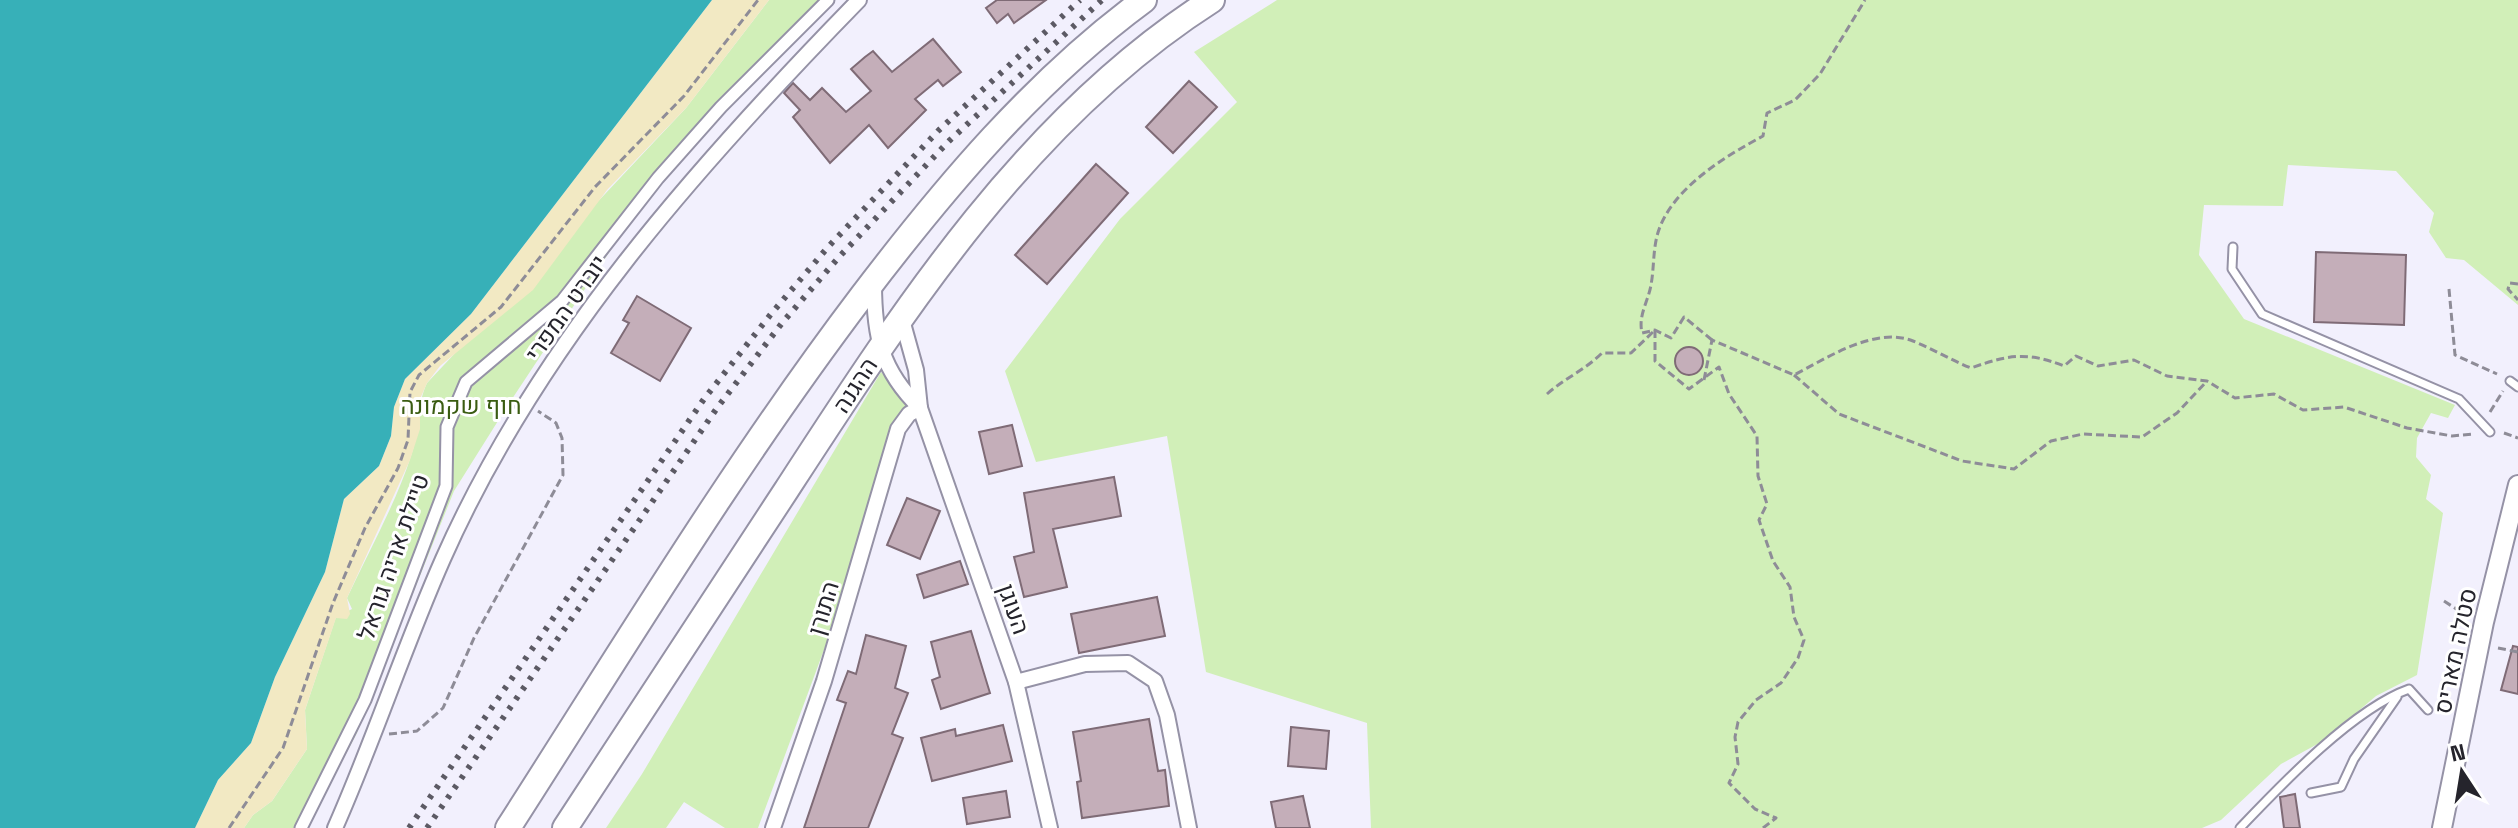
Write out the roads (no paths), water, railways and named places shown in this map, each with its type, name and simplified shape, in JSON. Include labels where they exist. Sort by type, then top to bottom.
[{"type":"highway","name":"ההגנה","points":[[508,828],[736,471],[874,280],[969,161],[1071,60],[1144,0]]},
{"type":"highway","name":"ההגנה","points":[[565,828],[901,316],[1012,179],[1123,63],[1212,0]]},
{"type":"street","name":"טיילת אריה גוראל","points":[[301,828],[365,700],[446,486],[447,427],[466,382],[562,301],[658,178],[721,107],[828,0]]},
{"type":"street","name":"יוברט המפרי","points":[[335,828],[377,732],[443,559],[526,405],[624,263],[698,170],[859,0]]},
{"type":"street","name":"העוגן","points":[[874,280],[880,346],[894,381],[920,408]]},
{"type":"street","name":"העוגן","points":[[901,316],[916,370],[920,408],[1016,682],[1041,777],[1050,828]]},
{"type":"street","name":"התורן","points":[[773,828],[824,681],[898,429],[909,414],[920,408]]},
{"type":"street","name":"סטלה מאריס","points":[[2442,828],[2484,622],[2518,485]]},
{"type":"street","points":[[1016,682],[1099,663],[1128,663],[1155,681],[1167,715],[1189,828]]},
{"type":"lane","points":[[2233,247],[2232,269],[2262,314],[2459,399],[2490,432]]},
{"type":"lane","points":[[2510,381],[2518,387]]},
{"type":"lane","points":[[2240,828],[2301,766],[2401,692],[2409,689],[2428,710]]},
{"type":"lane","points":[[2311,793],[2341,787],[2366,740],[2401,692]]},
{"type":"water","points":[[0,0],[712,0],[471,314],[405,379],[394,407],[391,436],[379,466],[344,499],[325,572],[275,677],[251,743],[218,780],[195,828],[0,828]]},
{"type":"railway","points":[[409,828],[704,399],[771,314],[828,247],[939,130],[1080,0]]},
{"type":"railway","points":[[427,828],[717,408],[782,323],[839,257],[949,141],[1102,0]]},
{"type":"park label","name":"חוף שקמונה","points":[[461,405]]}]
